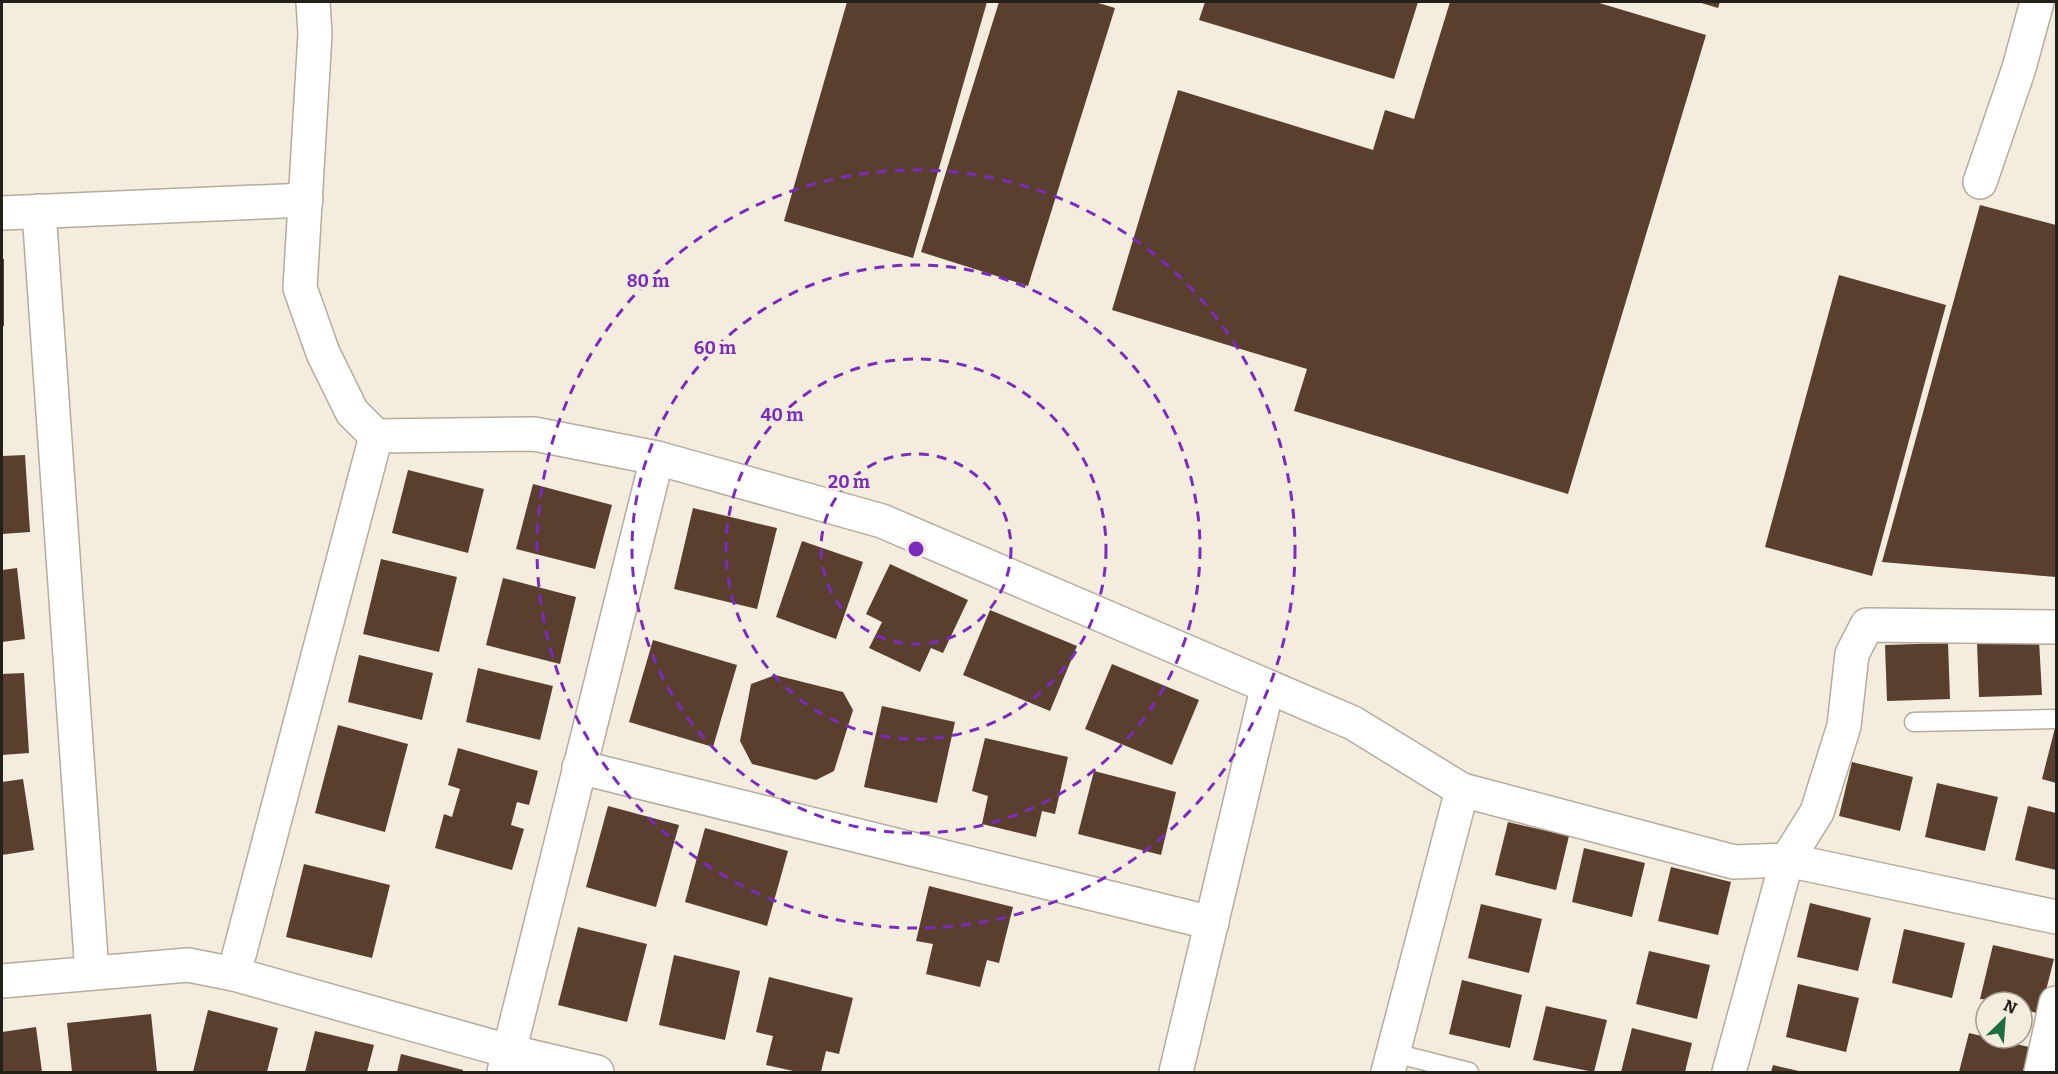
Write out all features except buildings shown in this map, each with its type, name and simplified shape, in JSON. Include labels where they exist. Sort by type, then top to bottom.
[{"type":"street","points":[[313,2],[315,34],[300,288],[323,353],[352,412],[376,436],[534,434],[657,458],[882,521],[1267,689],[1353,723],[1462,790],[1734,862],[1787,860],[2056,917]]},
{"type":"street","points":[[1980,182],[2019,68],[2037,2]]},
{"type":"street","points":[[2,213],[306,200]]},
{"type":"street","points":[[39,212],[92,974]]},
{"type":"street","points":[[234,974],[376,436]]},
{"type":"street","points":[[506,1062],[657,458]]},
{"type":"street","points":[[1729,1072],[1787,860],[1817,812],[1844,726],[1852,654],[1867,625],[2056,627]]},
{"type":"street","points":[[1176,1072],[1267,689]]},
{"type":"street","points":[[579,767],[1212,923]]},
{"type":"street","points":[[1391,1063],[1462,790]]},
{"type":"street","points":[[2,981],[188,965],[234,974],[506,1062],[597,1072]]},
{"type":"street","points":[[2041,1072],[2056,1003]]},
{"type":"lane","points":[[1914,722],[2056,720]]},
{"type":"lane","points":[[1391,1063],[1469,1072]]}]
